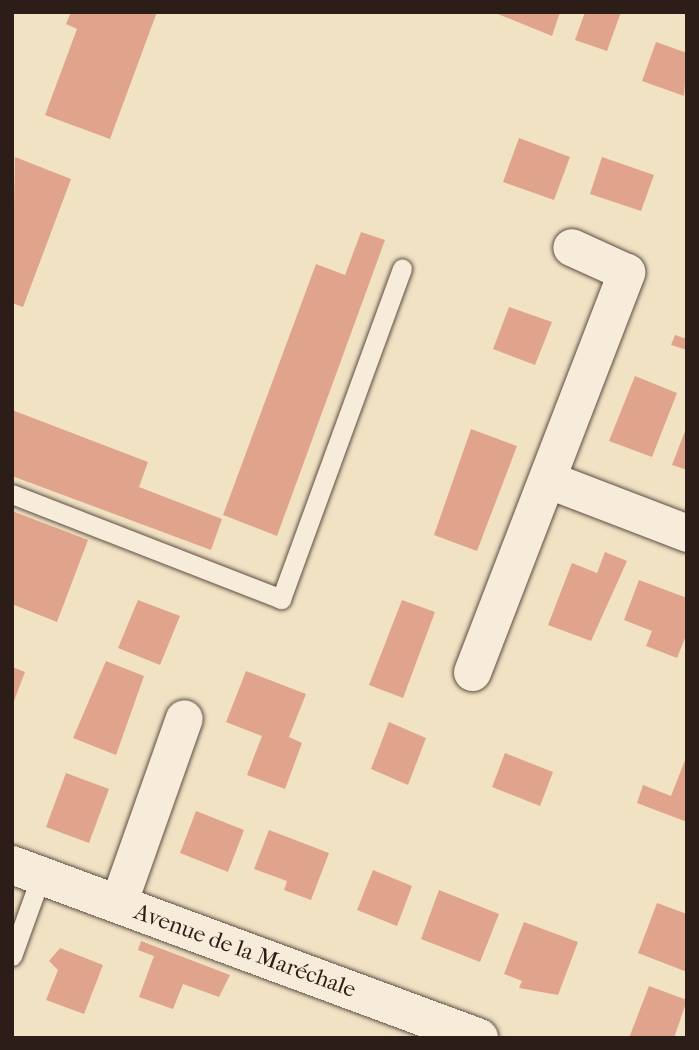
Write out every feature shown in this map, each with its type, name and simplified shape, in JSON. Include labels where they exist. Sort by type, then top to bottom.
[{"type":"street","points":[[472,672],[549,480],[626,272],[571,247]]},
{"type":"street","points":[[549,480],[687,533]]},
{"type":"street","points":[[118,904],[184,718]]},
{"type":"street","name":"Avenue de la Maréchale","points":[[26,871],[478,1038]]},
{"type":"lane","points":[[12,494],[281,599],[402,268]]},
{"type":"lane","points":[[12,956],[26,871]]},
{"type":"building","points":[[71,12],[157,12],[110,139],[45,115],[77,29],[66,24]]},
{"type":"building","points":[[493,12],[560,12],[552,36]]},
{"type":"building","points":[[585,12],[621,12],[607,51],[575,40]]},
{"type":"building","points":[[656,42],[687,53],[684,96],[642,81]]},
{"type":"building","points":[[519,138],[570,157],[554,200],[503,182]]},
{"type":"building","points":[[15,157],[71,179],[23,307],[12,303]]},
{"type":"building","points":[[602,157],[654,175],[641,211],[590,194]]},
{"type":"building","points":[[361,232],[385,240],[277,536],[223,515],[316,264],[345,275]]},
{"type":"building","points":[[509,307],[552,322],[535,365],[493,349]]},
{"type":"building","points":[[675,335],[687,339],[687,350],[671,345]]},
{"type":"building","points":[[635,376],[677,393],[652,457],[609,441]]},
{"type":"building","points":[[12,410],[148,462],[139,487],[222,519],[211,550],[12,476]]},
{"type":"building","points":[[687,426],[687,470],[672,465]]},
{"type":"building","points":[[471,429],[517,446],[477,551],[434,535]]},
{"type":"building","points":[[12,511],[88,540],[57,622],[12,604]]},
{"type":"building","points":[[605,552],[627,561],[591,641],[548,625],[572,563],[597,573]]},
{"type":"building","points":[[639,580],[687,598],[687,633],[677,658],[646,646],[652,631],[624,620]]},
{"type":"building","points":[[138,600],[180,616],[160,665],[118,648]]},
{"type":"building","points":[[402,600],[435,612],[403,698],[369,685]]},
{"type":"building","points":[[106,661],[144,676],[116,755],[73,738]]},
{"type":"building","points":[[12,667],[25,672],[12,706]]},
{"type":"building","points":[[246,671],[306,694],[289,737],[302,743],[285,789],[247,775],[262,736],[226,722]]},
{"type":"building","points":[[389,722],[426,738],[408,785],[371,769]]},
{"type":"building","points":[[505,753],[553,772],[540,806],[492,787]]},
{"type":"building","points":[[687,755],[687,822],[637,803],[643,785],[671,796]]},
{"type":"building","points":[[66,773],[109,789],[89,843],[46,827]]},
{"type":"building","points":[[196,811],[244,830],[228,872],[180,853]]},
{"type":"building","points":[[269,830],[329,853],[311,900],[284,890],[287,881],[254,869]]},
{"type":"building","points":[[373,870],[412,886],[397,926],[357,910]]},
{"type":"building","points":[[439,890],[499,914],[480,962],[421,939]]},
{"type":"building","points":[[657,903],[687,914],[687,972],[638,953]]},
{"type":"building","points":[[524,922],[578,942],[558,995],[519,988],[522,981],[504,974]]},
{"type":"building","points":[[141,941],[230,975],[219,997],[183,984],[173,1009],[139,997],[154,956],[138,950]]},
{"type":"building","points":[[60,948],[103,965],[84,1014],[46,1000],[58,970],[49,961]]},
{"type":"building","points":[[649,986],[687,1000],[674,1038],[629,1038]]}]
